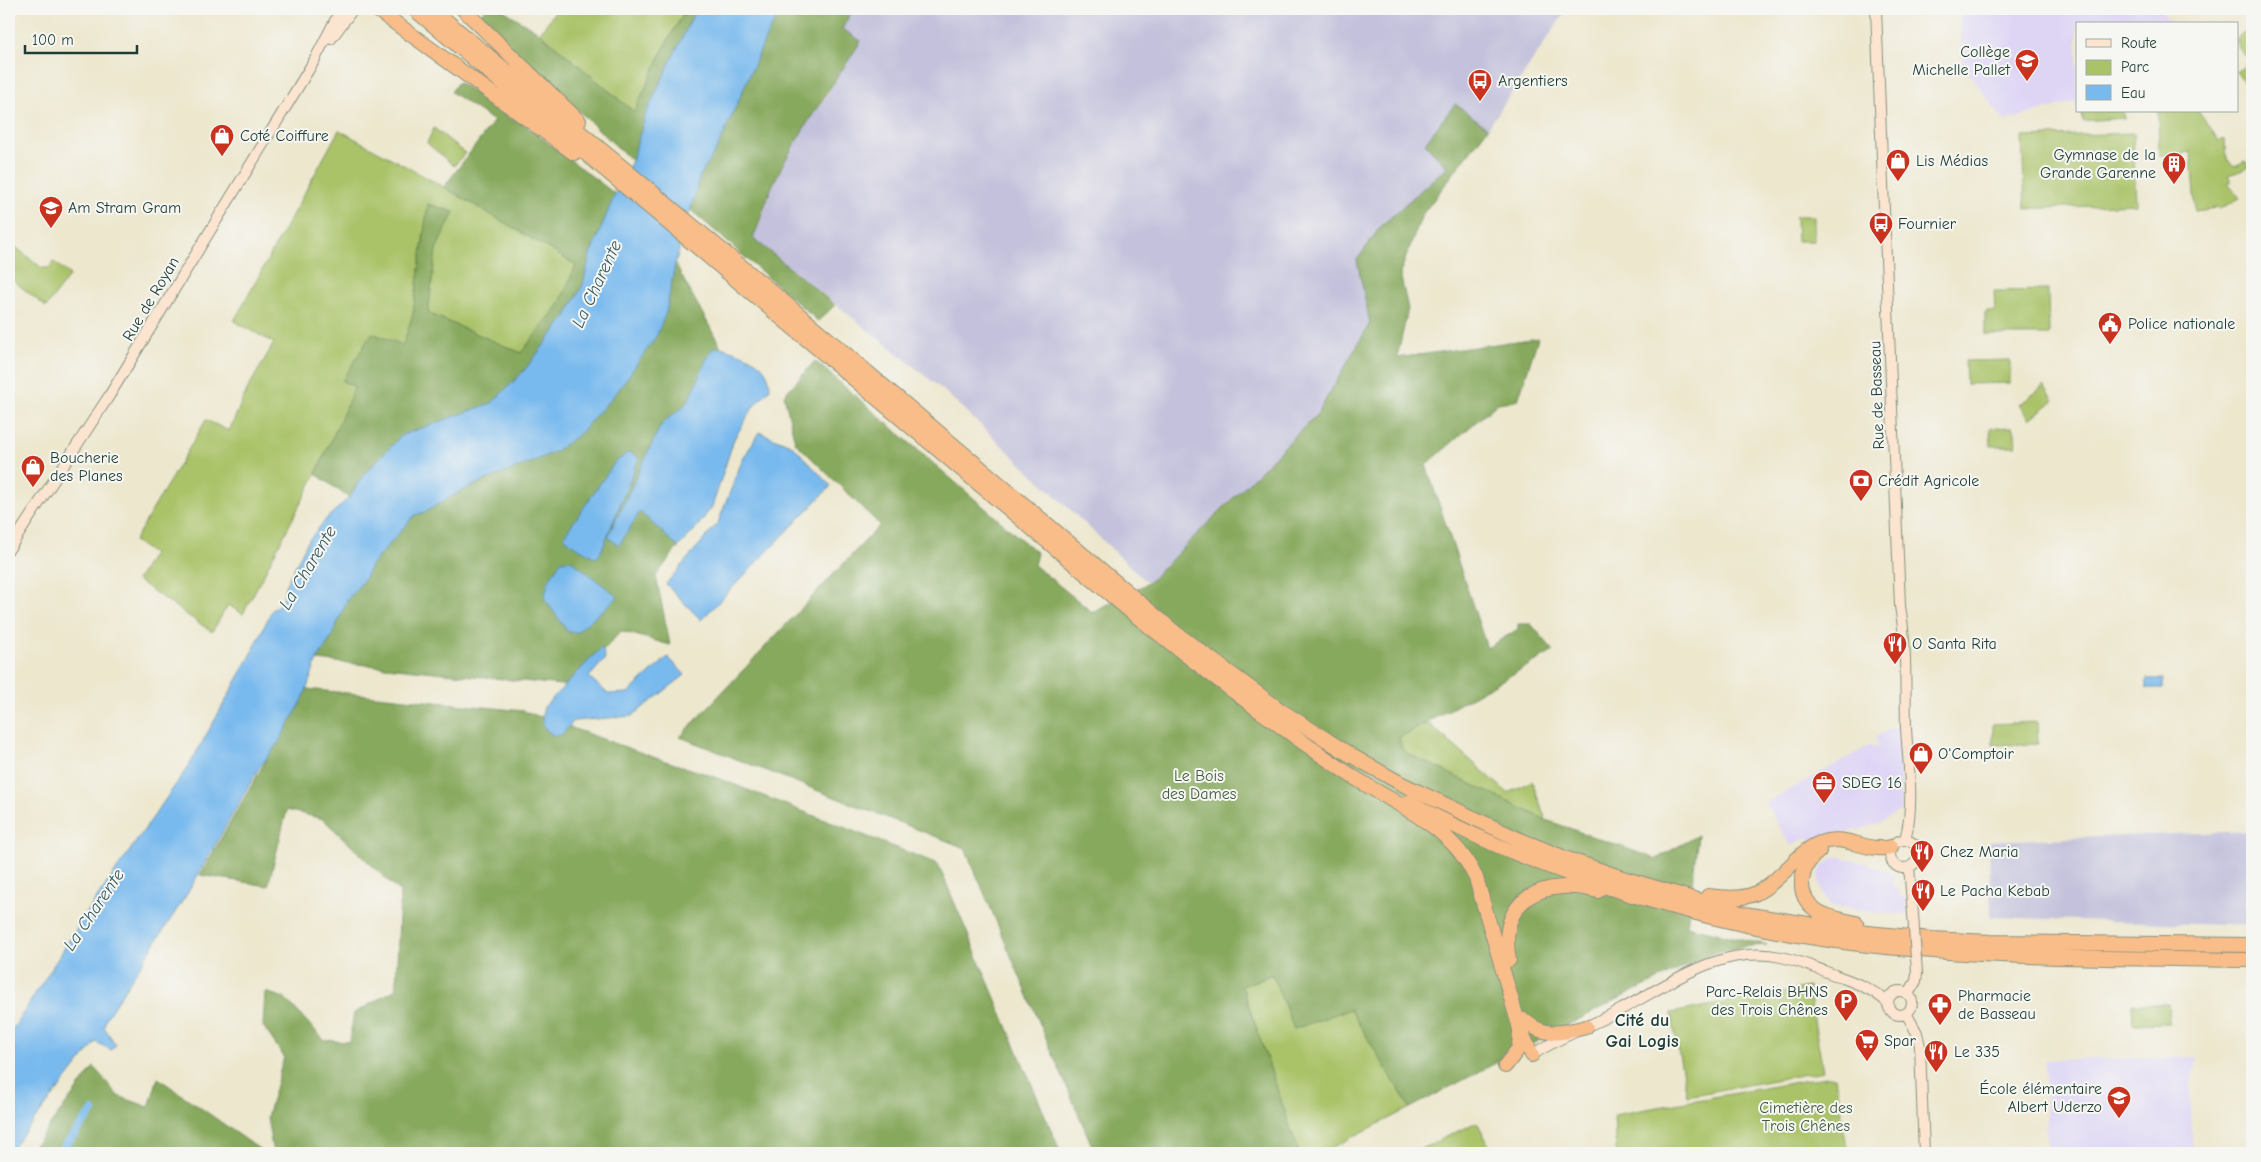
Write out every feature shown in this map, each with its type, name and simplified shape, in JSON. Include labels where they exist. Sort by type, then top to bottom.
[{"type":"highway","points":[[376,9],[605,160]]},
{"type":"highway","points":[[414,9],[718,252],[1130,611],[1203,669],[1339,768],[1440,832],[1453,843],[1467,861],[1476,878],[1522,1024],[1536,1053]]},
{"type":"highway","points":[[432,9],[605,160]]},
{"type":"highway","points":[[463,9],[605,160],[620,180],[765,286],[1177,634],[1280,710],[1352,756],[1440,803],[1518,839],[1565,858],[1626,879],[1744,914],[1867,933],[1986,942],[2252,945]]},
{"type":"highway","points":[[1296,736],[1361,776],[1417,806],[1490,840],[1618,890],[1693,911]]},
{"type":"highway","points":[[1440,803],[1565,852],[1707,896],[1727,898],[1748,897],[1758,893],[1770,886],[1808,849],[1828,840],[1846,840],[1890,853]]},
{"type":"highway","points":[[1890,853],[1846,847],[1829,847],[1820,850],[1806,863],[1803,870],[1802,892],[1812,907],[1827,916],[1873,928],[1965,937],[1986,942]]},
{"type":"highway","points":[[1505,1066],[1519,1048],[1522,1024],[1511,972],[1506,938],[1507,929],[1514,913],[1527,898],[1535,892],[1562,886],[1581,887],[1785,932],[1898,948],[2064,957],[2252,960]]},
{"type":"highway","points":[[1522,1024],[1546,1033],[1563,1033],[1586,1027]]},
{"type":"street","name":"Rue de Royan","points":[[9,548],[105,402],[314,61],[341,9]]},
{"type":"street","name":"Rue de Royan","points":[[314,61],[353,9]]},
{"type":"street","name":"Rue de Basseau","points":[[1876,9],[1910,806],[1905,839]]},
{"type":"street","points":[[1905,839],[1913,843],[1918,850],[1916,860],[1909,867],[1898,867],[1890,853],[1896,841],[1905,839]]},
{"type":"street","points":[[1906,1013],[1911,1004],[1908,994],[1916,981],[1917,973],[1909,867]]},
{"type":"street","points":[[1536,1053],[1711,962],[1734,956],[1760,954],[1781,956],[1876,992],[1893,993],[1901,991],[1908,994]]},
{"type":"street","points":[[1876,992],[1888,1003],[1890,1009],[1895,1014],[1906,1013]]},
{"type":"street","points":[[1888,1003],[1893,993]]},
{"type":"street","points":[[1906,1013],[1917,1033],[1920,1046],[1924,1153]]},
{"type":"shaded area","points":[[853,9],[1567,9],[1488,128],[1455,105],[1426,143],[1447,167],[1381,226],[1357,260],[1370,323],[1318,413],[1148,583],[943,390],[753,238],[772,186],[802,131],[827,95],[860,40],[842,29]]},
{"type":"shaded area","name":"Collège Michelle Pallet","points":[[1960,9],[2160,9],[2170,22],[2076,22],[2076,101],[2004,121],[1962,63]]},
{"type":"shaded area","points":[[1899,724],[1900,811],[1877,824],[1847,833],[1833,833],[1810,840],[1808,837],[1791,846],[1765,803],[1871,745],[1873,748],[1879,745],[1875,737]]},
{"type":"shaded area","points":[[2252,831],[2252,926],[1991,917],[1989,841]]},
{"type":"shaded area","points":[[1841,857],[1876,866],[1894,875],[1893,887],[1898,889],[1901,898],[1906,896],[1907,914],[1874,913],[1830,905],[1823,894],[1818,876],[1823,865],[1832,859]]},
{"type":"shaded area","name":"École élémentaire Albert Uderzo","points":[[2198,1057],[2190,1085],[2193,1153],[2047,1153],[2045,1060]]},
{"type":"green space","points":[[485,9],[502,9],[540,33],[634,112],[667,42],[686,9],[696,9],[646,113],[632,161],[478,16]]},
{"type":"green space","points":[[557,9],[686,9],[667,42],[634,112],[540,33]]},
{"type":"green space","points":[[782,9],[853,9],[842,29],[861,41],[803,129],[782,165],[770,191],[753,238],[835,305],[818,321],[691,210],[700,176],[718,147],[767,35]]},
{"type":"green space","points":[[2247,29],[2252,35],[2249,37],[2252,39],[2252,86],[2250,90],[2238,73],[2238,71],[2250,61],[2238,47],[2238,37]]},
{"type":"green space","points":[[458,82],[509,113],[615,194],[590,255],[583,285],[565,318],[523,372],[492,403],[402,435],[364,474],[349,498],[316,474],[355,387],[342,381],[372,333],[403,345],[413,314],[428,204],[454,212],[436,249],[428,313],[521,353],[559,305],[576,265],[444,187],[494,121],[451,92]]},
{"type":"green space","name":"Le Bois des Dames","points":[[1455,104],[1488,128],[1422,215],[1400,273],[1408,309],[1397,358],[1538,338],[1518,400],[1498,403],[1426,465],[1487,648],[1518,629],[1518,624],[1531,624],[1554,651],[1399,738],[1403,751],[1546,820],[1656,859],[1698,835],[1687,926],[1767,945],[1740,947],[1711,954],[1614,1001],[1410,1108],[1350,1009],[1294,1029],[1272,974],[1242,986],[1299,1153],[1095,1153],[965,848],[680,737],[880,525],[795,442],[784,395],[815,361],[1037,553],[1034,565],[1092,612],[1148,583],[1318,413],[1370,323],[1357,260],[1381,226],[1447,167],[1425,143]]},
{"type":"green space","points":[[2082,112],[2123,112],[2124,118],[2083,121]]},
{"type":"green space","points":[[2158,112],[2199,112],[2219,141],[2225,139],[2226,154],[2231,163],[2235,166],[2245,161],[2249,165],[2241,171],[2228,175],[2231,182],[2228,184],[2240,198],[2218,210],[2217,208],[2195,211],[2191,152],[2159,156]]},
{"type":"green space","points":[[434,128],[465,153],[454,166],[427,143]]},
{"type":"green space","points":[[339,130],[444,187],[577,265],[559,305],[521,353],[428,313],[436,249],[454,212],[428,204],[413,314],[403,346],[343,381],[355,387],[316,474],[243,614],[228,605],[212,632],[137,580],[153,554],[134,541],[206,420],[229,431],[247,390],[274,343],[234,321]]},
{"type":"green space","points":[[2133,133],[2136,204],[2025,209],[2022,137]]},
{"type":"green space","points":[[1796,216],[1814,216],[1814,241],[1797,241]]},
{"type":"green space","points":[[9,242],[42,268],[49,268],[54,262],[70,275],[46,307],[9,277]]},
{"type":"green space","points":[[675,264],[721,347],[639,497],[678,547],[656,576],[670,645],[621,631],[571,686],[317,660],[331,638],[348,599],[363,581],[372,564],[415,515],[425,512],[459,492],[481,482],[530,463],[666,313]]},
{"type":"green space","points":[[2048,290],[2049,335],[1985,335],[1985,311],[1995,311],[1994,291]]},
{"type":"green space","points":[[2010,360],[2010,383],[1966,384],[1965,361]]},
{"type":"green space","points":[[2044,386],[2054,400],[2030,419],[2019,405]]},
{"type":"green space","points":[[2013,427],[2016,446],[1991,446],[1990,428]]},
{"type":"green space","points":[[307,689],[524,711],[707,774],[938,864],[1061,1153],[273,1153],[267,1117],[284,1057],[263,1026],[265,992],[285,998],[324,1040],[349,1042],[354,1013],[396,989],[400,892],[323,819],[287,810],[268,886],[200,875]]},
{"type":"green space","points":[[2037,722],[2038,744],[1993,745],[1993,724]]},
{"type":"green space","points":[[1428,723],[1508,793],[1532,781],[1546,820],[1403,752],[1398,738]]},
{"type":"green space","points":[[1273,974],[1294,1029],[1350,1009],[1410,1108],[1321,1153],[1299,1153],[1242,986]]},
{"type":"green space","points":[[1808,987],[1823,1071],[1687,1096],[1671,1013]]},
{"type":"green space","points":[[2132,1004],[2168,1004],[2169,1023],[2133,1024]]},
{"type":"green space","points":[[94,1067],[118,1096],[149,1107],[158,1078],[265,1153],[29,1153]]},
{"type":"green space","name":"Cimetière des Trois Chênes","points":[[1825,1077],[1835,1077],[1848,1153],[1616,1153],[1614,1115]]},
{"type":"green space","points":[[1477,1122],[1493,1153],[1413,1153]]},
{"type":"water","name":"La Charente","points":[[696,9],[782,9],[767,35],[718,147],[700,176],[675,264],[666,313],[656,337],[617,392],[579,434],[556,451],[481,482],[459,492],[425,512],[415,515],[372,564],[363,581],[348,599],[331,638],[317,660],[303,699],[279,742],[259,768],[187,894],[106,1018],[104,1027],[116,1045],[111,1050],[96,1042],[9,1152],[9,1035],[88,911],[190,764],[250,657],[272,610],[283,601],[285,586],[308,541],[328,517],[349,498],[364,474],[402,435],[492,403],[523,372],[565,318],[583,285],[590,255],[615,194],[632,161],[646,113]]},
{"type":"water","points":[[721,347],[747,356],[761,365],[769,379],[770,389],[754,406],[734,439],[712,507],[693,532],[678,547],[640,512],[619,545],[609,538],[609,534],[660,427],[688,401],[709,354],[713,348]]},
{"type":"water","points":[[759,432],[793,446],[831,486],[701,620],[666,584],[718,523],[742,461]]},
{"type":"water","points":[[629,452],[639,458],[600,554],[596,558],[570,543],[564,536],[615,462]]},
{"type":"water","points":[[571,560],[618,597],[577,632],[568,632],[544,598],[549,580],[561,561]]},
{"type":"water","points":[[602,647],[605,659],[589,677],[608,694],[628,693],[668,657],[685,675],[632,716],[574,721],[561,735],[554,736],[544,728],[542,716],[544,707]]},
{"type":"water","points":[[2147,679],[2163,679],[2163,688],[2147,688]]},
{"type":"waterway","points":[[59,1153],[93,1111]]},
{"type":"place","name":"Collège Michelle Pallet","points":[[2027,82]]},
{"type":"place","name":"Argentiers","points":[[1480,102]]},
{"type":"place","name":"Coté Coiffure","points":[[222,157]]},
{"type":"place","name":"Lis Médias","points":[[1898,182]]},
{"type":"place","name":"Gymnase de la Grande Garenne","points":[[2174,185]]},
{"type":"place","name":"Am Stram Gram","points":[[51,229]]},
{"type":"place","name":"Fournier","points":[[1881,245]]},
{"type":"place","name":"Police nationale","points":[[2110,345]]},
{"type":"place","name":"Boucherie des Planes","points":[[33,488]]},
{"type":"place","name":"Crédit Agricole","points":[[1861,502]]},
{"type":"place","name":"O Santa Rita","points":[[1895,665]]},
{"type":"place","name":"O'Comptoir","points":[[1921,775]]},
{"type":"place","name":"SDEG 16","points":[[1824,804]]},
{"type":"place","name":"Chez Maria","points":[[1922,873]]},
{"type":"place","name":"Le Pacha Kebab","points":[[1923,912]]},
{"type":"place","name":"Parc-Relais BHNS des Trois Chênes","points":[[1846,1022]]},
{"type":"place","name":"Pharmacie de Basseau","points":[[1940,1026]]},
{"type":"place","name":"Spar","points":[[1867,1062]]},
{"type":"place","name":"Le 335","points":[[1936,1073]]},
{"type":"place","name":"École élémentaire Albert Uderzo","points":[[2119,1119]]},
{"type":"district","name":"Cité du Gai Logis","points":[[1642,1030]]}]
